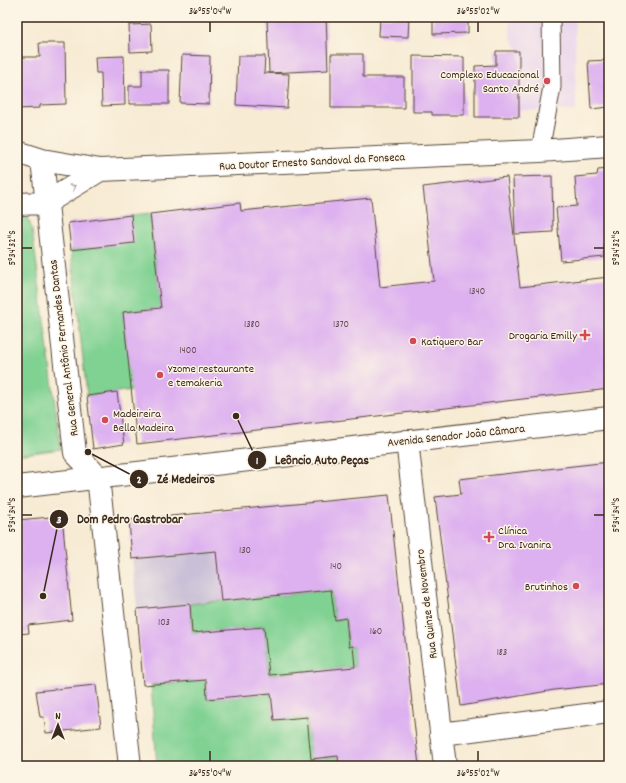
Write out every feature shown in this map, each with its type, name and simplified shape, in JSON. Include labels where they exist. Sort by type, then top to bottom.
[{"type":"street","name":"Rua Doutor Ernesto Sandoval da Fonseca","points":[[17,152],[42,160],[100,170],[540,151],[609,146]]},
{"type":"street","name":"Rua General Antônio Fernandes Dantas","points":[[42,160],[75,453],[98,477]]},
{"type":"street","points":[[17,204],[46,204],[100,170]]},
{"type":"street","name":"Avenida Senador João Câmara","points":[[17,487],[609,418]]},
{"type":"street","name":"Rua Quinze de Novembro","points":[[406,441],[445,766]]},
{"type":"street","points":[[98,477],[130,766]]},
{"type":"street","points":[[441,734],[609,712]]},
{"type":"lane","points":[[540,151],[552,87],[551,17]]},
{"type":"shaded area","name":"Complexo Educacional Santo André","points":[[509,17],[575,17],[576,111],[519,110],[519,51],[511,38]]},
{"type":"shaded area","points":[[216,551],[221,601],[137,609],[132,559]]},
{"type":"green space","points":[[150,214],[161,308],[123,312],[132,390],[87,396],[71,250],[114,245],[111,218]]},
{"type":"green space","points":[[17,215],[28,218],[32,229],[61,449],[17,455]]},
{"type":"green space","points":[[331,590],[335,620],[346,618],[349,647],[353,646],[355,667],[269,675],[264,627],[192,633],[190,604]]},
{"type":"green space","points":[[206,680],[207,699],[271,693],[274,720],[307,717],[311,759],[338,756],[339,766],[262,766],[261,764],[157,766],[151,685]]},
{"type":"building","points":[[267,17],[326,17],[328,70],[269,73]]},
{"type":"building","points":[[380,17],[409,17],[408,37],[379,36]]},
{"type":"building","points":[[433,17],[468,17],[468,33],[433,34]]},
{"type":"building","points":[[151,24],[152,51],[130,52],[129,25]]},
{"type":"building","points":[[39,43],[65,43],[66,104],[40,105],[40,108],[17,109],[17,57],[40,57]]},
{"type":"building","points":[[496,51],[519,51],[519,117],[475,117],[475,66],[496,65]]},
{"type":"building","points":[[331,54],[363,54],[363,77],[404,77],[404,108],[331,108]]},
{"type":"building","points":[[182,55],[210,56],[209,104],[180,103]]},
{"type":"building","points":[[124,56],[125,105],[102,106],[101,73],[96,73],[95,57]]},
{"type":"building","points":[[238,56],[265,56],[264,73],[289,74],[287,108],[236,105]]},
{"type":"building","points":[[413,56],[464,57],[464,115],[432,115],[432,112],[413,112]]},
{"type":"building","points":[[609,60],[609,107],[591,109],[588,61]]},
{"type":"building","points":[[142,70],[169,70],[169,104],[129,104],[129,86],[142,86]]},
{"type":"building","points":[[609,169],[609,245],[604,245],[605,257],[561,261],[556,208],[577,206],[575,177],[597,175],[598,170]]},
{"type":"building","points":[[552,176],[553,232],[515,234],[513,177]]},
{"type":"building","points":[[507,177],[520,287],[609,277],[609,389],[137,444],[123,312],[161,308],[150,214],[240,203],[241,211],[371,198],[380,287],[434,281],[423,187]]},
{"type":"building","points":[[131,215],[134,243],[71,250],[68,223]]},
{"type":"building","name":"Madeireira Bella Madeira","points":[[117,392],[124,444],[93,449],[87,396]]},
{"type":"building","points":[[609,462],[609,684],[554,690],[461,706],[435,497],[461,494],[459,479]]},
{"type":"building","points":[[389,495],[419,766],[339,766],[338,756],[311,759],[307,717],[274,720],[271,693],[207,699],[206,680],[143,685],[137,609],[190,604],[192,633],[264,627],[269,675],[355,667],[353,646],[349,647],[346,618],[335,620],[331,590],[221,601],[216,551],[132,559],[129,520]]},
{"type":"building","points":[[62,516],[72,620],[28,625],[29,633],[17,634],[17,520]]},
{"type":"building","points":[[96,685],[101,727],[46,733],[44,717],[40,717],[36,691]]},
{"type":"place","name":"Complexo Educacional Santo André","points":[[547,81]]},
{"type":"place","name":"Drogaria Emilly","points":[[585,335]]},
{"type":"place","name":"Katiquero Bar","points":[[413,341]]},
{"type":"place","name":"Yzome restaurante e temakeria","points":[[160,375]]},
{"type":"place","name":"Leôncio Auto Peças","points":[[236,416]]},
{"type":"place","name":"Madeireira Bella Madeira","points":[[105,420]]},
{"type":"place","name":"Zé Medeiros","points":[[88,452]]},
{"type":"place","name":"Clínica Dra. Ivanira","points":[[489,537]]},
{"type":"place","name":"Brutinhos","points":[[576,586]]},
{"type":"place","name":"Dom Pedro Gastrobar","points":[[43,596]]}]
